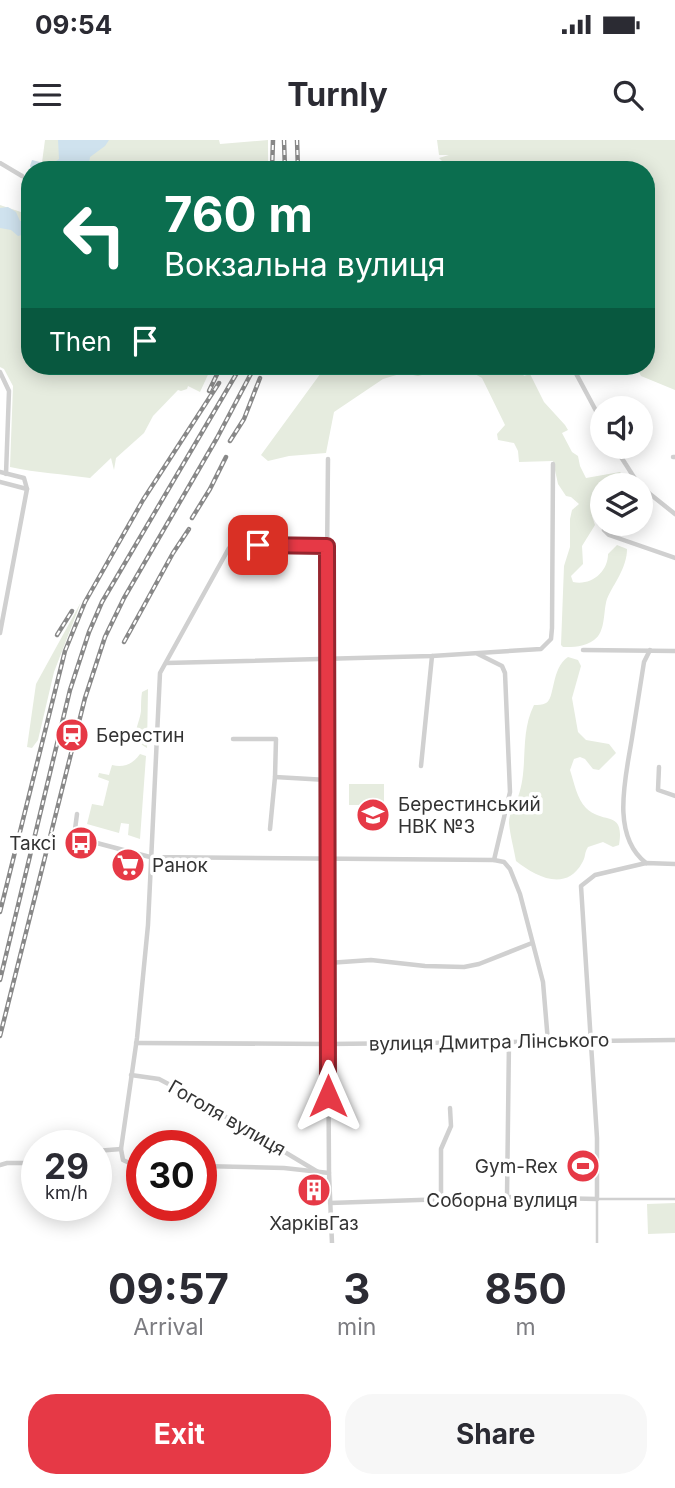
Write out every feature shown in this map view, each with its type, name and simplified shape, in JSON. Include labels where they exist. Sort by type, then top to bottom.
[{"type":"street","points":[[0,163],[21,175]]},
{"type":"street","points":[[0,372],[9,391],[3,473],[24,478],[27,489],[0,633]]},
{"type":"street","points":[[577,375],[590,400]]},
{"type":"street","points":[[0,388],[9,391]]},
{"type":"street","points":[[328,459],[326,658],[329,1173],[332,1243]]},
{"type":"street","points":[[165,663],[432,656],[541,649],[551,639],[552,628],[553,464]]},
{"type":"street","points":[[0,482],[27,489]]},
{"type":"street","points":[[653,496],[675,514]]},
{"type":"street","points":[[612,536],[675,558]]},
{"type":"street","points":[[126,1161],[123,1160],[121,1149],[136,1043],[148,925],[160,673],[229,548],[237,545],[327,546]]},
{"type":"street","points":[[583,650],[675,651]]},
{"type":"street","points":[[646,863],[634,850],[629,837],[625,824],[624,795],[644,662],[650,650]]},
{"type":"street","points":[[478,653],[502,666],[505,673],[510,792],[494,860]]},
{"type":"street","points":[[421,766],[432,656]]},
{"type":"street","points":[[233,739],[276,739],[270,829]]},
{"type":"street","points":[[659,767],[658,790],[675,796]]},
{"type":"street","points":[[275,777],[327,780]]},
{"type":"street","points":[[77,814],[74,837],[150,857],[504,862],[510,869],[520,894],[543,982],[548,1042]]},
{"type":"street","points":[[597,1243],[597,1138],[582,886],[595,875],[646,863],[675,864]]},
{"type":"street","points":[[328,963],[371,960],[425,967],[464,967],[479,964],[532,943]]},
{"type":"street","name":"вулиця Дмитра Лінського","points":[[136,1043],[675,1040]]},
{"type":"street","points":[[507,1197],[509,1041]]},
{"type":"street","name":"Гоголя вулиця","points":[[131,1075],[159,1079],[318,1172]]},
{"type":"street","points":[[441,1199],[441,1150],[451,1126],[450,1108]]},
{"type":"street","points":[[112,1150],[121,1149]]},
{"type":"street","points":[[0,1165],[21,1163]]},
{"type":"street","points":[[217,1167],[285,1168],[329,1173]]},
{"type":"street","name":"Соборна вулиця","points":[[330,1203],[507,1197],[675,1199]]},
{"type":"shaded area","points":[[45,140],[219,140],[220,144],[268,140],[268,161],[42,161]]},
{"type":"shaded area","points":[[437,140],[675,140],[675,390],[640,375],[655,375],[655,161],[442,161],[439,158],[449,155],[439,155]]},
{"type":"shaded area","points":[[0,205],[21,212],[21,375],[208,375],[200,392],[188,386],[187,389],[178,390],[153,416],[144,433],[116,458],[114,470],[111,458],[90,478],[10,467],[13,386],[4,369],[0,367]]},
{"type":"shaded area","points":[[319,375],[396,375],[383,379],[334,412],[326,453],[268,461],[261,455]]},
{"type":"shaded area","points":[[477,375],[530,375],[544,402],[568,430],[562,433],[572,452],[578,456],[586,478],[590,477],[590,533],[582,546],[583,564],[571,576],[573,582],[592,580],[602,572],[608,554],[617,545],[627,549],[623,569],[607,599],[601,632],[583,645],[561,645],[564,566],[570,547],[570,519],[572,510],[579,504],[566,496],[558,484],[553,461],[519,462],[514,443],[498,440],[497,434],[505,425],[482,378]]},
{"type":"shaded area","points":[[81,602],[54,672],[38,740],[32,748],[27,747],[36,684]]},
{"type":"shaded area","points":[[568,657],[578,660],[581,666],[572,698],[578,732],[586,740],[609,744],[616,753],[599,770],[593,769],[580,757],[574,759],[570,770],[576,790],[586,808],[616,822],[620,834],[619,845],[613,847],[603,842],[588,847],[575,872],[568,877],[550,879],[516,861],[509,819],[521,786],[529,716],[534,705],[549,700],[559,668]]},
{"type":"shaded area","points":[[148,689],[147,748],[138,740],[136,731],[142,692]]},
{"type":"shaded area","points":[[140,754],[146,756],[140,839],[128,835],[129,824],[121,823],[119,833],[87,824],[92,804],[103,806],[109,781],[98,777],[99,773],[109,775],[112,765],[128,764]]},
{"type":"shaded area","points":[[349,784],[384,784],[384,805],[349,805]]},
{"type":"shaded area","points":[[675,1203],[675,1233],[648,1234],[647,1204]]},
{"type":"water","points":[[58,140],[109,140],[90,157],[89,161],[56,161],[59,159]]},
{"type":"water","points":[[8,207],[16,212],[21,221],[21,235],[0,228],[0,208]]},
{"type":"railway","points":[[272,161],[273,140]]},
{"type":"railway","points":[[284,140],[285,161]]},
{"type":"railway","points":[[297,140],[298,161]]},
{"type":"railway","points":[[209,391],[217,375]]},
{"type":"railway","points":[[0,980],[70,690],[89,632],[102,602],[236,375]]},
{"type":"railway","points":[[0,1036],[85,698],[105,637],[124,598],[217,438],[250,375]]},
{"type":"railway","points":[[230,441],[244,419],[260,378]]},
{"type":"railway","points":[[0,912],[65,651],[85,602],[143,500],[219,383]]},
{"type":"railway","points":[[192,518],[226,457]]},
{"type":"railway","points":[[124,642],[189,529]]},
{"type":"railway","points":[[57,635],[72,611]]},
{"type":"place","name":"Берестин","points":[[72,735]]},
{"type":"place","name":"Берестинський НВК №3","points":[[373,815]]},
{"type":"place","name":"Таксі","points":[[81,843]]},
{"type":"place","name":"Ранок","points":[[128,865]]},
{"type":"place","name":"Gym-Rex","points":[[583,1166]]},
{"type":"place","name":"ХарківГаз","points":[[314,1190]]},
{"type":"route","points":[[258,545],[327,546],[328,1096]]}]
